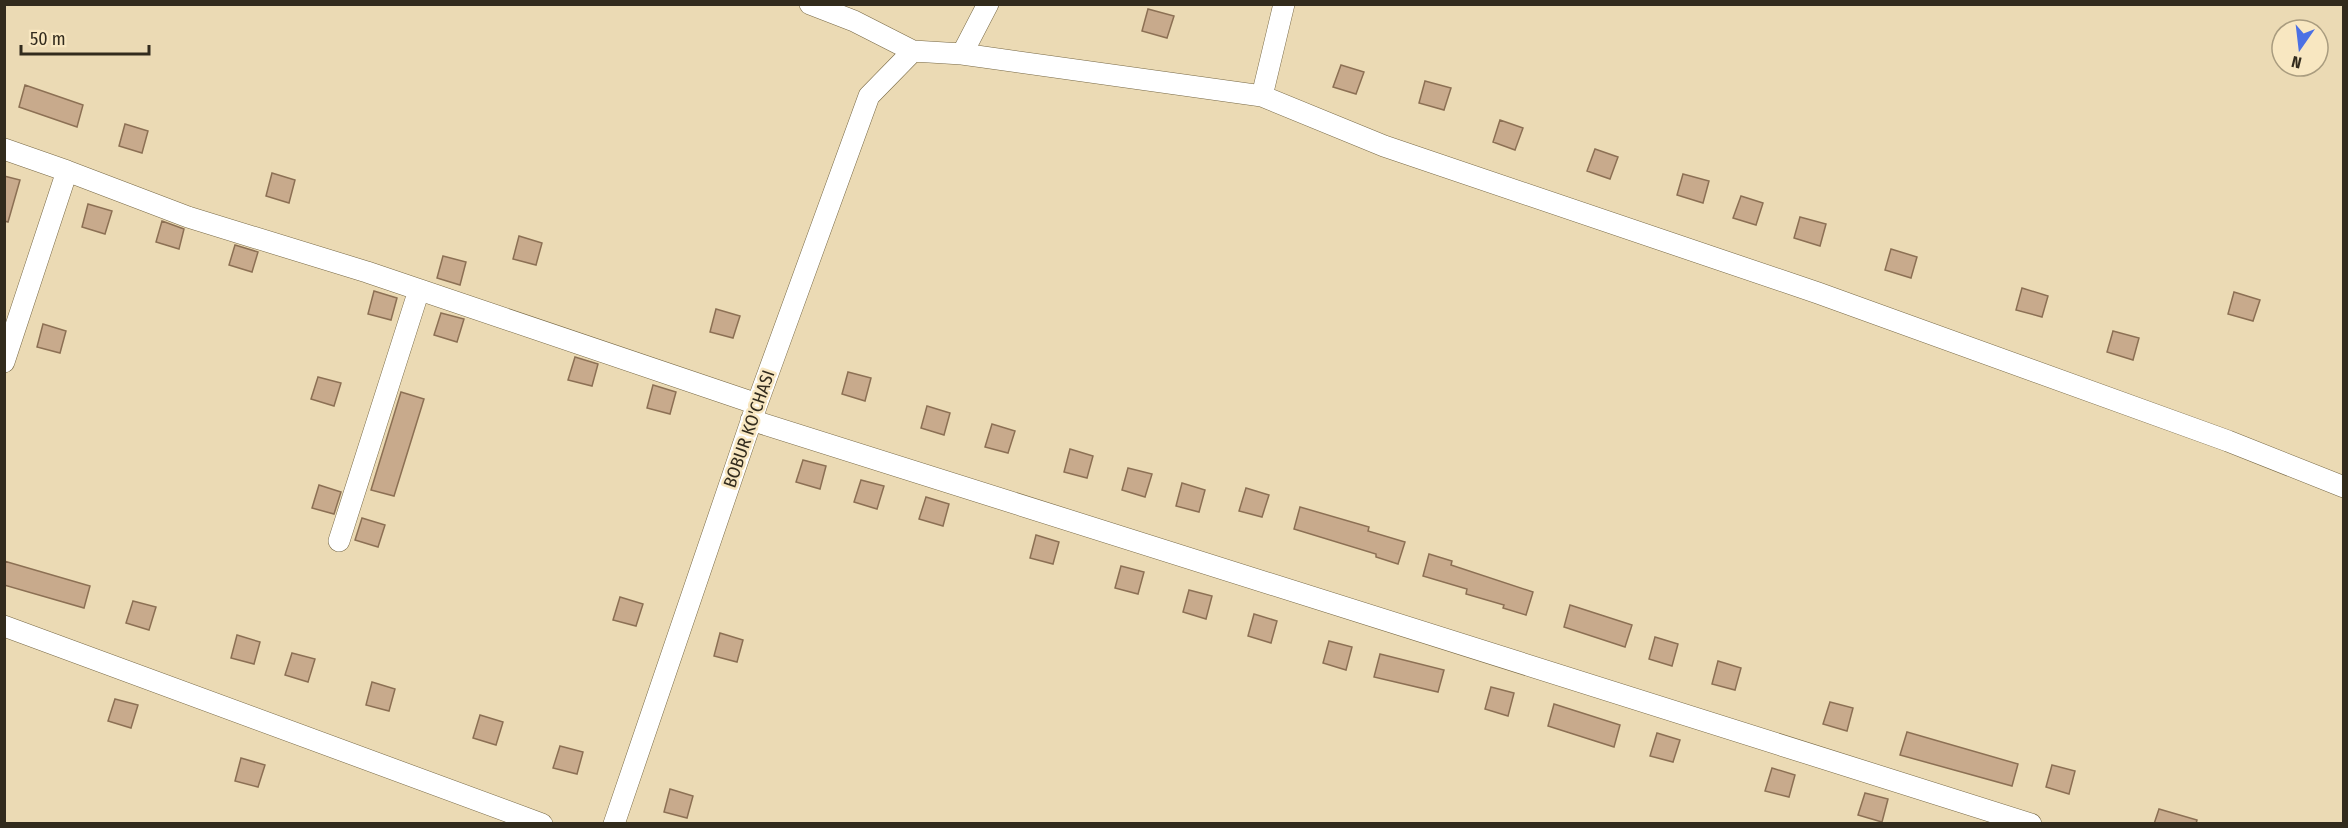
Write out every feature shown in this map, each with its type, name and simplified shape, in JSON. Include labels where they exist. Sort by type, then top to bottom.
[{"type":"street","points":[[810,4],[854,21],[913,51],[962,54],[1262,96],[1384,146],[1829,297],[2228,441],[2343,487]]},
{"type":"street","points":[[962,54],[988,4]]},
{"type":"street","points":[[1262,96],[1284,4]]},
{"type":"street","name":"BOBUR KO'CHASI","points":[[614,824],[754,412],[869,96],[913,51]]},
{"type":"street","points":[[4,149],[188,217],[419,290],[754,412],[2031,824]]},
{"type":"street","points":[[4,362],[67,171]]},
{"type":"street","points":[[339,541],[419,290]]},
{"type":"street","points":[[4,626],[542,824]]},
{"type":"building","points":[[1148,9],[1174,16],[1167,38],[1142,31]]},
{"type":"building","points":[[1341,65],[1364,72],[1356,94],[1333,87]]},
{"type":"building","points":[[1425,81],[1451,88],[1444,110],[1419,103]]},
{"type":"building","points":[[25,85],[83,105],[77,127],[19,107]]},
{"type":"building","points":[[1500,120],[1523,128],[1515,150],[1493,142]]},
{"type":"building","points":[[125,124],[148,131],[142,153],[119,146]]},
{"type":"building","points":[[1595,149],[1618,157],[1610,179],[1587,171]]},
{"type":"building","points":[[272,173],[295,180],[289,203],[266,196]]},
{"type":"building","points":[[1683,174],[1709,181],[1703,203],[1677,195]]},
{"type":"building","points":[[4,176],[20,180],[8,222],[4,221]]},
{"type":"building","points":[[1741,196],[1763,203],[1756,225],[1733,218]]},
{"type":"building","points":[[88,204],[112,211],[105,234],[82,227]]},
{"type":"building","points":[[1800,217],[1826,224],[1820,246],[1794,238]]},
{"type":"building","points":[[162,221],[184,229],[179,249],[156,242]]},
{"type":"building","points":[[519,236],[542,243],[536,265],[513,259]]},
{"type":"building","points":[[235,245],[258,252],[252,272],[229,265]]},
{"type":"building","points":[[1891,249],[1917,257],[1911,278],[1885,270]]},
{"type":"building","points":[[443,256],[466,262],[460,285],[437,278]]},
{"type":"building","points":[[2022,288],[2048,296],[2042,317],[2016,310]]},
{"type":"building","points":[[374,291],[397,298],[391,320],[368,314]]},
{"type":"building","points":[[2234,292],[2260,300],[2253,321],[2228,314]]},
{"type":"building","points":[[716,309],[740,316],[733,338],[710,332]]},
{"type":"building","points":[[441,313],[464,319],[457,342],[434,335]]},
{"type":"building","points":[[43,324],[66,331],[60,353],[37,347]]},
{"type":"building","points":[[2113,331],[2139,338],[2133,360],[2107,352]]},
{"type":"building","points":[[575,357],[598,364],[592,386],[568,380]]},
{"type":"building","points":[[848,372],[871,378],[865,401],[842,394]]},
{"type":"building","points":[[318,377],[341,383],[334,406],[311,399]]},
{"type":"building","points":[[653,385],[676,392],[670,414],[647,408]]},
{"type":"building","points":[[401,392],[424,399],[394,496],[371,490]]},
{"type":"building","points":[[927,406],[950,413],[944,435],[921,428]]},
{"type":"building","points":[[992,424],[1015,431],[1008,453],[985,447]]},
{"type":"building","points":[[1070,449],[1093,456],[1087,478],[1064,472]]},
{"type":"building","points":[[803,460],[826,466],[820,489],[796,482]]},
{"type":"building","points":[[1128,468],[1152,474],[1145,497],[1122,490]]},
{"type":"building","points":[[861,480],[884,486],[877,509],[854,502]]},
{"type":"building","points":[[1182,483],[1205,490],[1199,512],[1176,506]]},
{"type":"building","points":[[319,485],[341,492],[334,514],[312,508]]},
{"type":"building","points":[[1246,488],[1269,495],[1262,517],[1239,511]]},
{"type":"building","points":[[926,497],[949,504],[943,526],[919,519]]},
{"type":"building","points":[[1300,507],[1369,527],[1368,531],[1405,542],[1398,564],[1376,557],[1376,554],[1294,529]]},
{"type":"building","points":[[362,518],[385,525],[378,547],[355,540]]},
{"type":"building","points":[[1036,535],[1059,542],[1053,564],[1030,558]]},
{"type":"building","points":[[1429,554],[1452,561],[1451,565],[1533,592],[1526,615],[1503,608],[1504,605],[1466,594],[1467,589],[1423,576]]},
{"type":"building","points":[[4,561],[90,586],[84,608],[4,585]]},
{"type":"building","points":[[1121,566],[1144,572],[1138,594],[1115,588]]},
{"type":"building","points":[[1189,590],[1212,596],[1206,619],[1183,612]]},
{"type":"building","points":[[620,597],[643,604],[636,626],[613,620]]},
{"type":"building","points":[[133,601],[156,607],[149,630],[126,623]]},
{"type":"building","points":[[1570,605],[1632,625],[1625,647],[1564,627]]},
{"type":"building","points":[[1254,614],[1277,621],[1271,643],[1248,636]]},
{"type":"building","points":[[720,633],[743,640],[737,662],[714,656]]},
{"type":"building","points":[[237,635],[260,642],[254,664],[231,658]]},
{"type":"building","points":[[1655,637],[1678,644],[1672,666],[1649,659]]},
{"type":"building","points":[[1329,641],[1352,647],[1346,670],[1323,663]]},
{"type":"building","points":[[292,653],[315,659],[308,682],[285,675]]},
{"type":"building","points":[[1380,654],[1444,670],[1438,692],[1374,677]]},
{"type":"building","points":[[1718,661],[1741,668],[1735,690],[1712,684]]},
{"type":"building","points":[[372,682],[395,689],[389,711],[366,705]]},
{"type":"building","points":[[1491,687],[1514,693],[1508,716],[1485,709]]},
{"type":"building","points":[[115,699],[138,705],[131,728],[108,721]]},
{"type":"building","points":[[1830,702],[1853,708],[1847,731],[1823,724]]},
{"type":"building","points":[[1554,704],[1620,725],[1614,747],[1548,726]]},
{"type":"building","points":[[480,715],[503,722],[496,745],[473,738]]},
{"type":"building","points":[[1907,732],[2018,764],[2012,786],[1900,755]]},
{"type":"building","points":[[1657,733],[1680,740],[1673,762],[1650,756]]},
{"type":"building","points":[[560,746],[583,752],[577,774],[553,768]]},
{"type":"building","points":[[241,758],[265,765],[258,787],[235,781]]},
{"type":"building","points":[[2052,765],[2075,771],[2069,794],[2046,787]]},
{"type":"building","points":[[1772,768],[1795,775],[1789,797],[1765,791]]},
{"type":"building","points":[[670,789],[693,796],[687,818],[664,812]]},
{"type":"building","points":[[1865,793],[1888,799],[1882,822],[1858,815]]},
{"type":"building","points":[[2159,809],[2197,820],[2196,824],[2154,824]]}]
